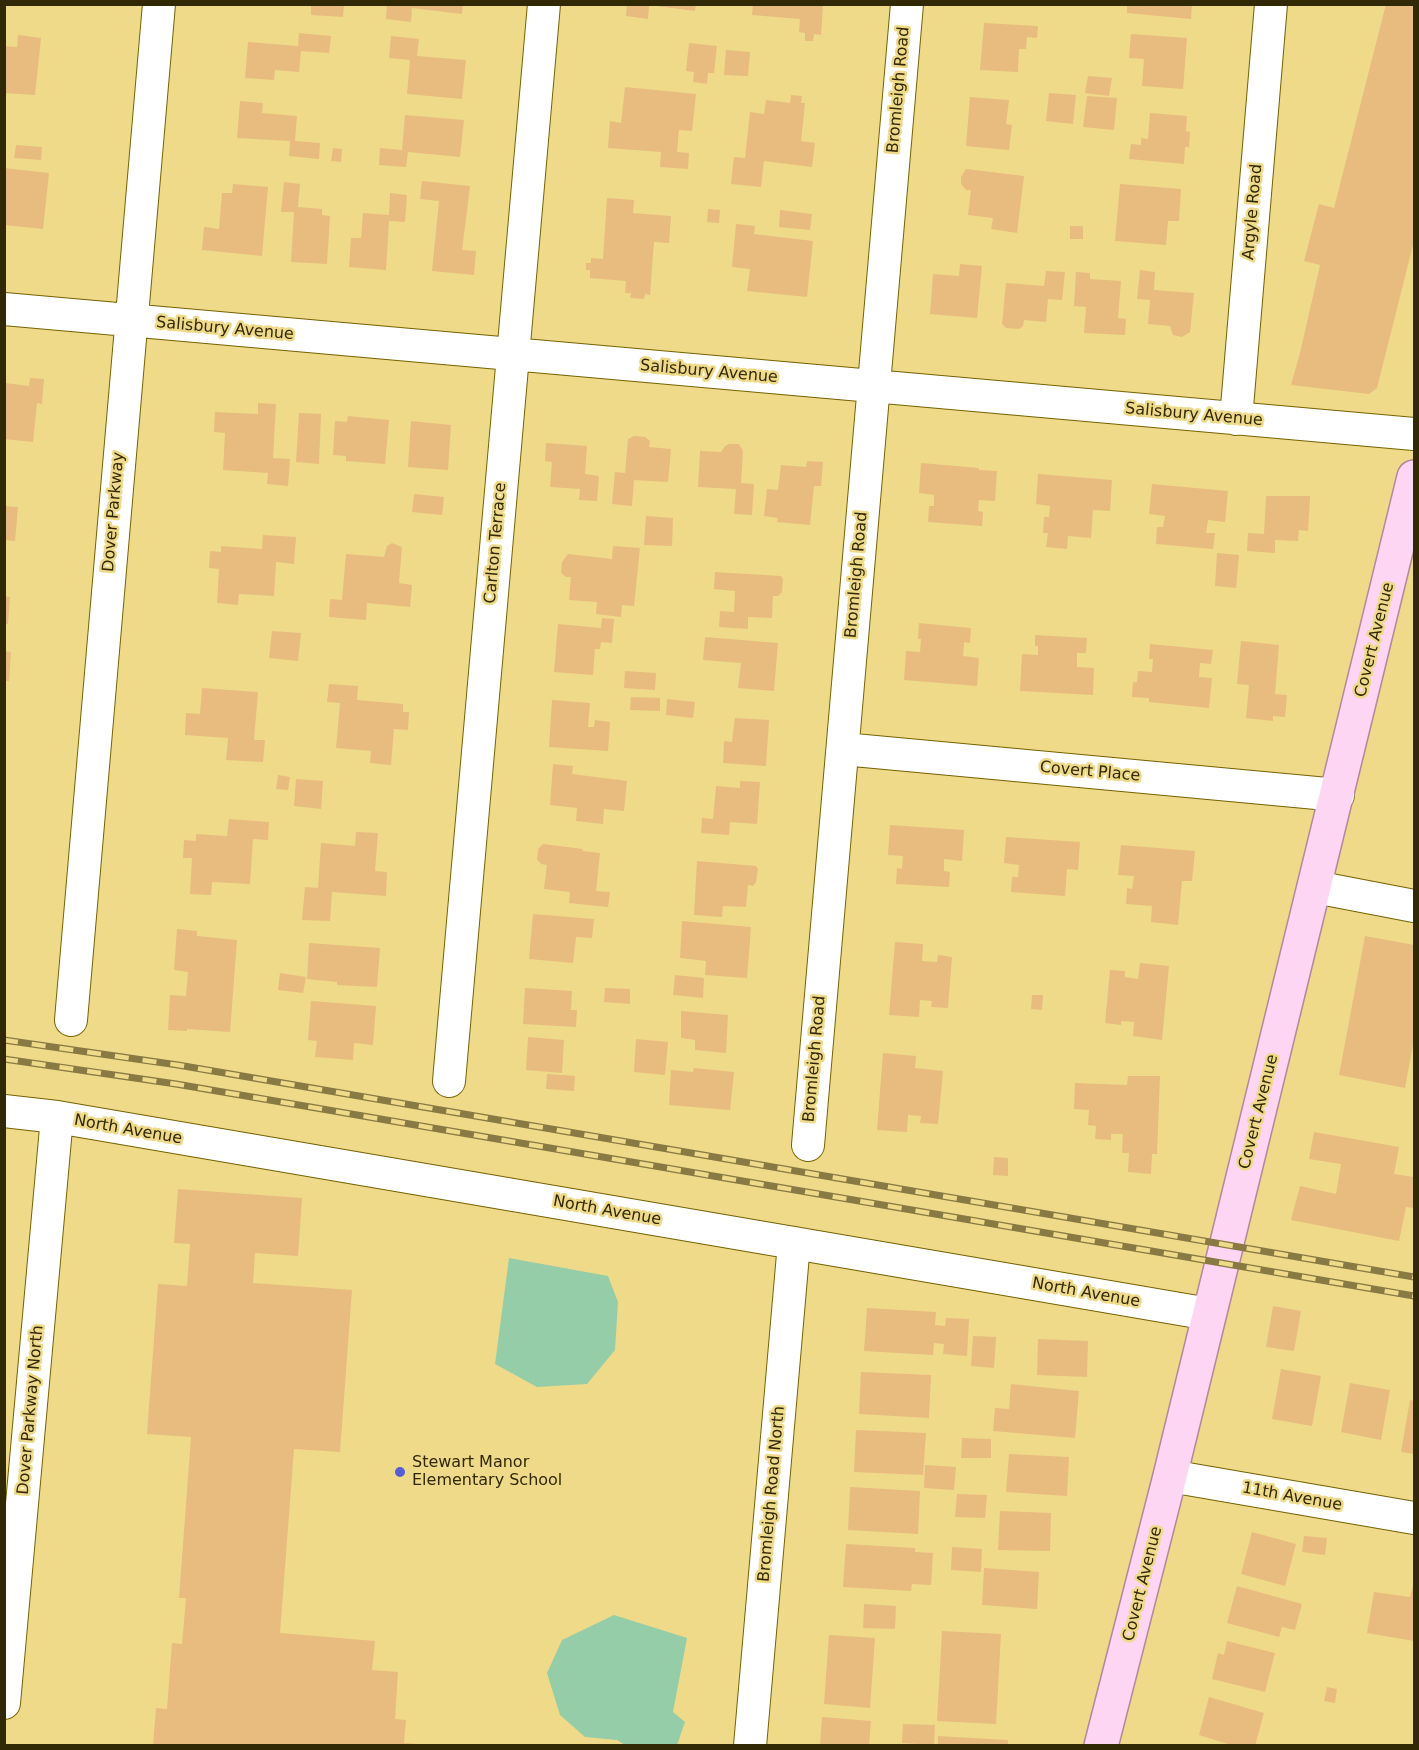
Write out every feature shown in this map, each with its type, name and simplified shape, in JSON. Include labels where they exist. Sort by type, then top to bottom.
[{"type":"main road","name":"Covert Avenue","points":[[1101,1746],[1338,795],[1408,531],[1414,477]]},
{"type":"street","name":"Dover Parkway","points":[[71,1020],[159,4]]},
{"type":"street","name":"Carlton Terrace","points":[[449,1081],[544,4]]},
{"type":"street","name":"Bromleigh Road","points":[[808,1145],[907,4]]},
{"type":"street","name":"Argyle Road","points":[[1236,419],[1271,4]]},
{"type":"street","name":"Salisbury Avenue","points":[[4,309],[1414,434]]},
{"type":"street","name":"Covert Place","points":[[843,749],[1338,795]]},
{"type":"street","points":[[1315,887],[1414,906]]},
{"type":"street","name":"North Avenue","points":[[4,1111],[57,1117],[1209,1314]]},
{"type":"street","name":"Dover Parkway North","points":[[4,1702],[57,1117]]},
{"type":"street","name":"Bromleigh Road North","points":[[750,1746],[794,1243]]},
{"type":"street","name":"11th Avenue","points":[[1170,1476],[1414,1518]]},
{"type":"green space","points":[[509,1258],[608,1276],[618,1302],[615,1350],[587,1384],[537,1387],[495,1364]]},
{"type":"green space","points":[[614,1615],[687,1638],[673,1712],[685,1722],[677,1745],[625,1745],[617,1740],[585,1737],[560,1715],[547,1673],[562,1640]]},
{"type":"building","points":[[311,4],[344,4],[343,17],[311,15]]},
{"type":"building","points":[[387,4],[463,4],[462,14],[412,8],[411,22],[386,19]]},
{"type":"building","points":[[627,4],[696,4],[695,11],[649,5],[648,19],[626,16]]},
{"type":"building","points":[[753,4],[823,4],[821,35],[814,34],[813,41],[805,41],[805,33],[799,32],[800,19],[752,15]]},
{"type":"building","points":[[1127,4],[1192,4],[1191,19],[1127,13]]},
{"type":"building","points":[[1386,4],[1414,4],[1414,241],[1377,388],[1369,394],[1291,385],[1320,265],[1304,261],[1319,204],[1334,208]]},
{"type":"building","points":[[984,23],[1038,26],[1037,38],[1027,37],[1026,49],[1019,49],[1018,72],[980,70]]},
{"type":"building","points":[[299,33],[331,36],[329,53],[301,51],[299,72],[275,70],[274,80],[245,78],[248,42],[298,46]]},
{"type":"building","points":[[1131,34],[1187,38],[1183,89],[1142,86],[1144,59],[1129,58]]},
{"type":"building","points":[[18,35],[41,38],[35,95],[4,93],[4,46],[17,47]]},
{"type":"building","points":[[391,36],[419,39],[417,56],[466,60],[462,99],[407,94],[410,60],[389,58]]},
{"type":"building","points":[[689,43],[717,46],[714,73],[708,73],[707,84],[693,82],[694,72],[686,71]]},
{"type":"building","points":[[726,50],[750,52],[748,76],[724,75]]},
{"type":"building","points":[[1088,76],[1112,78],[1109,96],[1085,93]]},
{"type":"building","points":[[625,87],[696,94],[692,131],[679,130],[677,152],[689,153],[688,169],[660,167],[661,152],[608,148],[610,121],[621,123]]},
{"type":"building","points":[[1049,93],[1076,95],[1073,124],[1046,121]]},
{"type":"building","points":[[791,95],[802,96],[801,103],[805,103],[801,141],[815,143],[812,167],[764,161],[761,187],[731,184],[734,157],[745,158],[750,112],[764,114],[766,100],[790,103]]},
{"type":"building","points":[[1087,96],[1117,98],[1114,130],[1083,127]]},
{"type":"building","points":[[970,97],[1009,100],[1006,124],[1012,125],[1009,150],[966,146]]},
{"type":"building","points":[[240,101],[263,103],[262,113],[297,116],[295,141],[320,143],[319,159],[289,156],[290,141],[237,138]]},
{"type":"building","points":[[1150,113],[1187,116],[1186,131],[1190,132],[1189,147],[1185,147],[1184,164],[1129,159],[1131,144],[1141,145],[1141,138],[1148,139]]},
{"type":"building","points":[[405,115],[464,120],[460,157],[408,152],[406,167],[379,165],[380,148],[402,150]]},
{"type":"building","points":[[16,145],[42,147],[41,160],[14,158]]},
{"type":"building","points":[[333,148],[342,149],[341,162],[331,161]]},
{"type":"building","points":[[4,168],[49,173],[43,229],[4,225]]},
{"type":"building","points":[[966,169],[1024,176],[1017,233],[991,229],[993,218],[968,215],[971,190],[966,190],[961,184],[961,177]]},
{"type":"building","points":[[422,181],[470,186],[462,250],[476,251],[474,275],[432,271],[439,201],[420,199]]},
{"type":"building","points":[[284,182],[300,184],[298,207],[322,209],[322,215],[330,216],[327,264],[291,262],[294,212],[281,212]]},
{"type":"building","points":[[233,184],[268,187],[262,256],[202,250],[204,227],[219,229],[222,193],[232,193]]},
{"type":"building","points":[[1120,184],[1181,189],[1179,221],[1168,221],[1166,245],[1115,241]]},
{"type":"building","points":[[390,193],[407,195],[405,222],[389,221],[386,270],[349,267],[351,238],[361,238],[363,213],[389,215]]},
{"type":"building","points":[[607,198],[634,200],[633,213],[671,216],[669,243],[654,242],[650,295],[645,294],[644,299],[630,298],[631,293],[625,293],[626,281],[590,278],[590,270],[586,270],[586,263],[591,263],[591,258],[603,259]]},
{"type":"building","points":[[708,209],[720,210],[719,223],[707,222]]},
{"type":"building","points":[[780,210],[812,214],[810,230],[779,227]]},
{"type":"building","points":[[736,224],[755,226],[754,234],[813,241],[807,297],[747,291],[750,269],[732,267]]},
{"type":"building","points":[[1070,226],[1083,226],[1083,239],[1070,239]]},
{"type":"building","points":[[960,264],[982,266],[977,318],[930,314],[933,274],[959,276]]},
{"type":"building","points":[[1140,270],[1155,272],[1154,290],[1194,293],[1190,332],[1182,337],[1173,335],[1170,326],[1148,324],[1150,300],[1137,299]]},
{"type":"building","points":[[1046,271],[1065,272],[1062,300],[1048,299],[1046,322],[1024,320],[1023,326],[1019,329],[1006,328],[1002,324],[1006,283],[1044,286]]},
{"type":"building","points":[[1076,272],[1090,273],[1090,279],[1121,281],[1118,318],[1126,319],[1125,335],[1084,333],[1086,307],[1074,306]]},
{"type":"building","points":[[30,378],[44,379],[42,404],[37,403],[33,442],[4,439],[5,383],[29,386]]},
{"type":"building","points":[[258,403],[276,404],[273,458],[290,459],[288,486],[267,484],[268,473],[223,470],[225,433],[214,432],[215,412],[258,414]]},
{"type":"building","points":[[299,413],[321,414],[319,464],[296,462]]},
{"type":"building","points":[[348,416],[389,420],[385,464],[346,461],[346,456],[333,455],[335,421],[347,422]]},
{"type":"building","points":[[411,421],[451,425],[448,470],[408,467]]},
{"type":"building","points":[[634,436],[645,437],[650,441],[649,447],[671,449],[668,482],[634,480],[632,506],[612,504],[615,472],[625,473],[628,439]]},
{"type":"building","points":[[546,443],[587,446],[585,474],[599,476],[597,501],[579,500],[580,489],[550,487],[552,462],[545,461]]},
{"type":"building","points":[[729,444],[739,444],[743,451],[741,483],[754,484],[752,515],[734,514],[736,489],[698,487],[700,451],[721,452]]},
{"type":"building","points":[[807,461],[823,462],[821,486],[814,486],[810,525],[777,522],[778,518],[764,516],[767,489],[778,490],[781,465],[806,467]]},
{"type":"building","points":[[921,463],[997,471],[995,501],[979,500],[978,511],[983,512],[982,526],[928,522],[929,506],[934,506],[934,495],[919,493]]},
{"type":"building","points":[[1038,474],[1112,480],[1110,511],[1093,510],[1091,538],[1068,536],[1067,549],[1046,547],[1048,533],[1043,533],[1044,517],[1049,517],[1050,506],[1036,504]]},
{"type":"building","points":[[1152,484],[1228,491],[1225,522],[1208,520],[1206,533],[1215,533],[1213,549],[1156,544],[1157,527],[1163,527],[1165,516],[1149,514]]},
{"type":"building","points":[[414,494],[444,497],[442,515],[412,512]]},
{"type":"building","points":[[1266,496],[1310,496],[1308,531],[1299,530],[1298,541],[1275,540],[1275,553],[1247,551],[1248,533],[1264,534]]},
{"type":"building","points":[[4,506],[18,507],[15,541],[4,540]]},
{"type":"building","points":[[646,516],[673,518],[672,546],[644,545]]},
{"type":"building","points":[[263,535],[296,537],[294,564],[276,562],[274,596],[239,594],[238,605],[217,603],[219,569],[209,568],[210,551],[221,552],[221,546],[262,549]]},
{"type":"building","points":[[392,543],[402,547],[399,583],[412,585],[410,607],[367,603],[366,620],[329,617],[330,599],[342,600],[346,554],[384,557],[387,546]]},
{"type":"building","points":[[613,546],[640,548],[634,606],[622,605],[621,617],[596,614],[597,602],[569,600],[571,577],[566,577],[561,573],[562,562],[568,554],[612,559]]},
{"type":"building","points":[[1217,553],[1239,555],[1236,588],[1215,586]]},
{"type":"building","points":[[715,572],[781,576],[783,579],[782,592],[778,596],[773,596],[772,618],[748,617],[748,629],[719,627],[720,611],[734,612],[735,591],[714,589]]},
{"type":"building","points":[[4,596],[10,597],[8,624],[4,624]]},
{"type":"building","points":[[602,618],[614,619],[612,643],[601,642],[600,649],[595,649],[593,675],[554,672],[558,624],[601,628]]},
{"type":"building","points":[[919,623],[971,628],[970,643],[964,642],[963,656],[979,658],[977,686],[904,680],[906,651],[920,652]]},
{"type":"building","points":[[272,631],[301,633],[298,661],[269,658]]},
{"type":"building","points":[[1035,635],[1087,638],[1086,653],[1077,653],[1077,667],[1094,668],[1093,695],[1020,691],[1022,654],[1038,655]]},
{"type":"building","points":[[705,637],[778,643],[774,691],[738,688],[741,663],[703,660]]},
{"type":"building","points":[[1241,641],[1279,645],[1275,694],[1287,695],[1285,717],[1273,716],[1273,721],[1246,718],[1249,685],[1237,684]]},
{"type":"building","points":[[1150,644],[1213,650],[1211,664],[1200,663],[1199,677],[1212,678],[1209,708],[1149,702],[1149,698],[1132,697],[1133,682],[1137,682],[1138,671],[1152,672],[1153,659],[1149,659]]},
{"type":"building","points":[[4,651],[11,652],[9,681],[4,681]]},
{"type":"building","points":[[625,671],[656,673],[655,690],[624,688]]},
{"type":"building","points":[[329,684],[358,686],[357,700],[403,704],[403,712],[409,712],[408,730],[394,729],[391,765],[370,763],[371,751],[336,748],[340,703],[327,702]]},
{"type":"building","points":[[202,688],[258,692],[254,740],[265,740],[263,762],[226,760],[228,738],[185,735],[186,713],[200,714]]},
{"type":"building","points":[[631,697],[660,698],[660,711],[630,710]]},
{"type":"building","points":[[667,699],[695,702],[693,718],[666,715]]},
{"type":"building","points":[[552,700],[590,703],[588,727],[594,727],[595,720],[610,722],[608,751],[549,747]]},
{"type":"building","points":[[735,718],[769,720],[766,766],[723,763],[724,741],[732,742]]},
{"type":"building","points":[[553,764],[573,766],[572,774],[627,781],[624,811],[604,809],[603,824],[576,821],[577,808],[550,805]]},
{"type":"building","points":[[278,775],[290,777],[288,790],[276,789]]},
{"type":"building","points":[[296,779],[323,781],[321,809],[294,806]]},
{"type":"building","points":[[740,781],[760,782],[757,824],[730,822],[729,835],[701,833],[702,818],[713,819],[716,786],[740,788]]},
{"type":"building","points":[[229,819],[269,822],[268,840],[253,839],[250,884],[212,882],[211,895],[190,894],[192,858],[183,858],[184,840],[196,841],[196,834],[227,836]]},
{"type":"building","points":[[890,825],[964,830],[962,861],[944,859],[944,871],[950,872],[949,887],[896,884],[897,868],[902,869],[903,856],[888,855]]},
{"type":"building","points":[[356,832],[378,833],[375,871],[387,872],[386,896],[332,892],[330,921],[302,920],[305,887],[318,888],[321,843],[355,846]]},
{"type":"building","points":[[1006,837],[1080,842],[1078,870],[1067,869],[1065,896],[1011,892],[1012,877],[1018,877],[1019,865],[1004,863]]},
{"type":"building","points":[[543,844],[600,853],[596,891],[610,892],[608,907],[569,903],[570,892],[544,889],[547,865],[541,864],[537,859],[538,849]]},
{"type":"building","points":[[1121,845],[1195,851],[1192,881],[1182,881],[1178,925],[1151,922],[1152,906],[1126,904],[1127,888],[1132,889],[1134,876],[1118,875]]},
{"type":"building","points":[[697,861],[756,866],[758,869],[756,882],[753,886],[748,885],[746,907],[723,906],[722,917],[694,915]]},
{"type":"building","points":[[533,914],[594,919],[592,938],[576,937],[573,963],[529,959]]},
{"type":"building","points":[[682,921],[751,927],[747,978],[705,975],[706,961],[680,958]]},
{"type":"building","points":[[177,929],[197,931],[197,936],[237,940],[230,1032],[168,1030],[170,995],[186,996],[188,972],[174,970]]},
{"type":"building","points":[[1365,936],[1414,945],[1414,1039],[1405,1088],[1339,1075]]},
{"type":"building","points":[[895,942],[923,944],[922,961],[937,962],[938,955],[952,957],[948,1008],[931,1007],[932,1001],[920,1000],[919,1017],[889,1015]]},
{"type":"building","points":[[309,943],[380,948],[377,987],[337,985],[337,982],[307,979]]},
{"type":"building","points":[[1140,963],[1169,966],[1162,1040],[1133,1036],[1134,1022],[1121,1021],[1121,1025],[1105,1023],[1110,970],[1125,971],[1125,977],[1138,979]]},
{"type":"building","points":[[280,973],[306,977],[303,993],[278,990]]},
{"type":"building","points":[[675,975],[704,978],[703,998],[673,995]]},
{"type":"building","points":[[525,988],[572,991],[571,1010],[577,1010],[576,1027],[523,1024]]},
{"type":"building","points":[[605,988],[630,989],[630,1004],[604,1002]]},
{"type":"building","points":[[1032,995],[1043,995],[1042,1010],[1031,1009]]},
{"type":"building","points":[[311,1001],[376,1006],[373,1045],[354,1043],[353,1060],[315,1057],[317,1041],[308,1040]]},
{"type":"building","points":[[681,1011],[728,1015],[726,1053],[695,1050],[695,1040],[681,1038]]},
{"type":"building","points":[[528,1037],[564,1040],[562,1073],[526,1070]]},
{"type":"building","points":[[636,1039],[668,1042],[665,1075],[634,1072]]},
{"type":"building","points":[[883,1053],[916,1056],[915,1068],[943,1071],[938,1124],[920,1123],[921,1116],[908,1115],[907,1132],[877,1130]]},
{"type":"building","points":[[694,1068],[734,1072],[730,1110],[669,1105],[671,1070],[693,1072]]},
{"type":"building","points":[[547,1074],[575,1076],[574,1091],[546,1089]]},
{"type":"building","points":[[1128,1076],[1160,1076],[1157,1154],[1152,1154],[1151,1174],[1128,1172],[1129,1153],[1122,1153],[1123,1134],[1111,1134],[1111,1140],[1095,1139],[1096,1126],[1088,1125],[1089,1110],[1074,1109],[1075,1083],[1127,1085]]},
{"type":"building","points":[[1314,1132],[1399,1147],[1394,1174],[1414,1177],[1414,1208],[1406,1207],[1399,1241],[1291,1220],[1300,1186],[1336,1194],[1341,1164],[1309,1159]]},
{"type":"building","points":[[994,1157],[1008,1158],[1008,1176],[993,1175]]},
{"type":"building","points":[[178,1189],[302,1198],[298,1256],[255,1253],[253,1283],[352,1290],[340,1452],[294,1449],[280,1633],[375,1641],[372,1670],[398,1672],[395,1719],[406,1720],[404,1743],[418,1744],[418,1746],[153,1746],[156,1708],[167,1709],[172,1643],[182,1644],[186,1598],[179,1598],[191,1437],[147,1434],[158,1284],[187,1286],[190,1244],[174,1243]]},
{"type":"building","points":[[1273,1306],[1301,1311],[1294,1351],[1266,1347]]},
{"type":"building","points":[[867,1308],[936,1312],[935,1325],[945,1326],[946,1318],[969,1319],[967,1356],[943,1354],[944,1344],[934,1343],[933,1355],[864,1351]]},
{"type":"building","points":[[973,1336],[996,1337],[994,1368],[971,1366]]},
{"type":"building","points":[[1038,1339],[1088,1341],[1087,1377],[1037,1375]]},
{"type":"building","points":[[1281,1369],[1321,1376],[1312,1426],[1272,1419]]},
{"type":"building","points":[[861,1372],[931,1375],[929,1418],[859,1414]]},
{"type":"building","points":[[1350,1383],[1390,1390],[1381,1440],[1341,1432]]},
{"type":"building","points":[[1011,1384],[1079,1391],[1075,1438],[993,1431],[995,1408],[1009,1409]]},
{"type":"building","points":[[1410,1400],[1414,1401],[1414,1454],[1401,1452]]},
{"type":"building","points":[[856,1430],[926,1433],[923,1475],[854,1472]]},
{"type":"building","points":[[962,1438],[991,1439],[991,1458],[961,1458]]},
{"type":"building","points":[[1009,1454],[1069,1457],[1067,1496],[1006,1492]]},
{"type":"building","points":[[925,1465],[956,1467],[954,1490],[924,1488]]},
{"type":"building","points":[[850,1487],[920,1491],[918,1534],[848,1530]]},
{"type":"building","points":[[957,1494],[987,1495],[985,1518],[955,1517]]},
{"type":"building","points":[[1000,1511],[1051,1513],[1050,1551],[998,1550]]},
{"type":"building","points":[[1252,1532],[1296,1544],[1285,1586],[1241,1574]]},
{"type":"building","points":[[1304,1536],[1327,1538],[1325,1555],[1302,1552]]},
{"type":"building","points":[[846,1544],[915,1548],[915,1552],[933,1553],[931,1585],[912,1584],[911,1591],[843,1587]]},
{"type":"building","points":[[952,1547],[982,1549],[981,1572],[951,1570]]},
{"type":"building","points":[[984,1568],[1039,1572],[1037,1609],[982,1605]]},
{"type":"building","points":[[1414,1582],[1414,1641],[1367,1633],[1374,1592],[1410,1597]]},
{"type":"building","points":[[1237,1586],[1302,1604],[1295,1630],[1282,1627],[1279,1637],[1227,1623]]},
{"type":"building","points":[[864,1604],[896,1606],[895,1629],[863,1628]]},
{"type":"building","points":[[942,1631],[1001,1634],[996,1724],[937,1721]]},
{"type":"building","points":[[829,1635],[875,1638],[870,1708],[824,1704]]},
{"type":"building","points":[[1227,1641],[1275,1653],[1265,1692],[1212,1679],[1218,1653],[1224,1655]]},
{"type":"building","points":[[1327,1687],[1337,1689],[1335,1703],[1324,1701]]},
{"type":"building","points":[[1209,1697],[1264,1713],[1255,1746],[1234,1746],[1199,1735]]},
{"type":"building","points":[[822,1717],[871,1721],[869,1746],[820,1746]]},
{"type":"building","points":[[903,1724],[935,1725],[934,1745],[902,1743]]},
{"type":"building","points":[[938,1736],[1008,1740],[1008,1746],[938,1746]]},
{"type":"railway","points":[[4,1040],[178,1065],[1414,1277]]},
{"type":"railway","points":[[4,1059],[176,1084],[1414,1296]]},
{"type":"place","name":"Stewart Manor Elementary School","points":[[400,1472]]}]
